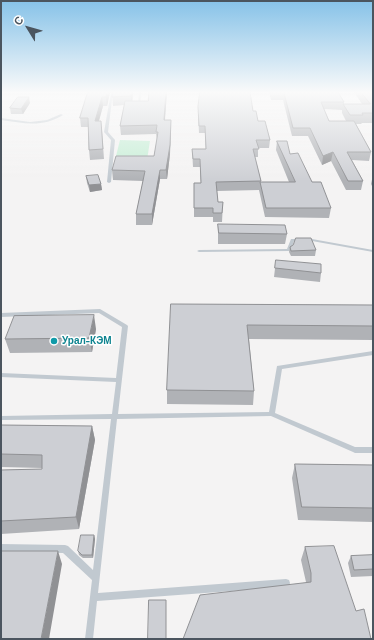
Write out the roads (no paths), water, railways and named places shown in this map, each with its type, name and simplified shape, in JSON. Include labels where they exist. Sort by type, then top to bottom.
[{"type":"lane","points":[[22,122],[40,122]]},
{"type":"lane","points":[[108,122],[106,132],[112,140],[109,182]]},
{"type":"lane","points":[[199,251],[289,250],[292,240],[312,240],[373,251]]},
{"type":"lane","points":[[1,315],[100,311],[125,326],[89,639]]},
{"type":"lane","points":[[272,414],[279,367],[373,353]]},
{"type":"lane","points":[[1,375],[119,380]]},
{"type":"lane","points":[[1,418],[272,414],[355,450],[373,450]]},
{"type":"lane","points":[[1,548],[65,548],[96,578]]},
{"type":"lane","points":[[94,597],[286,583]]},
{"type":"place","name":"Урал-КЭМ","points":[[54,341]]}]
